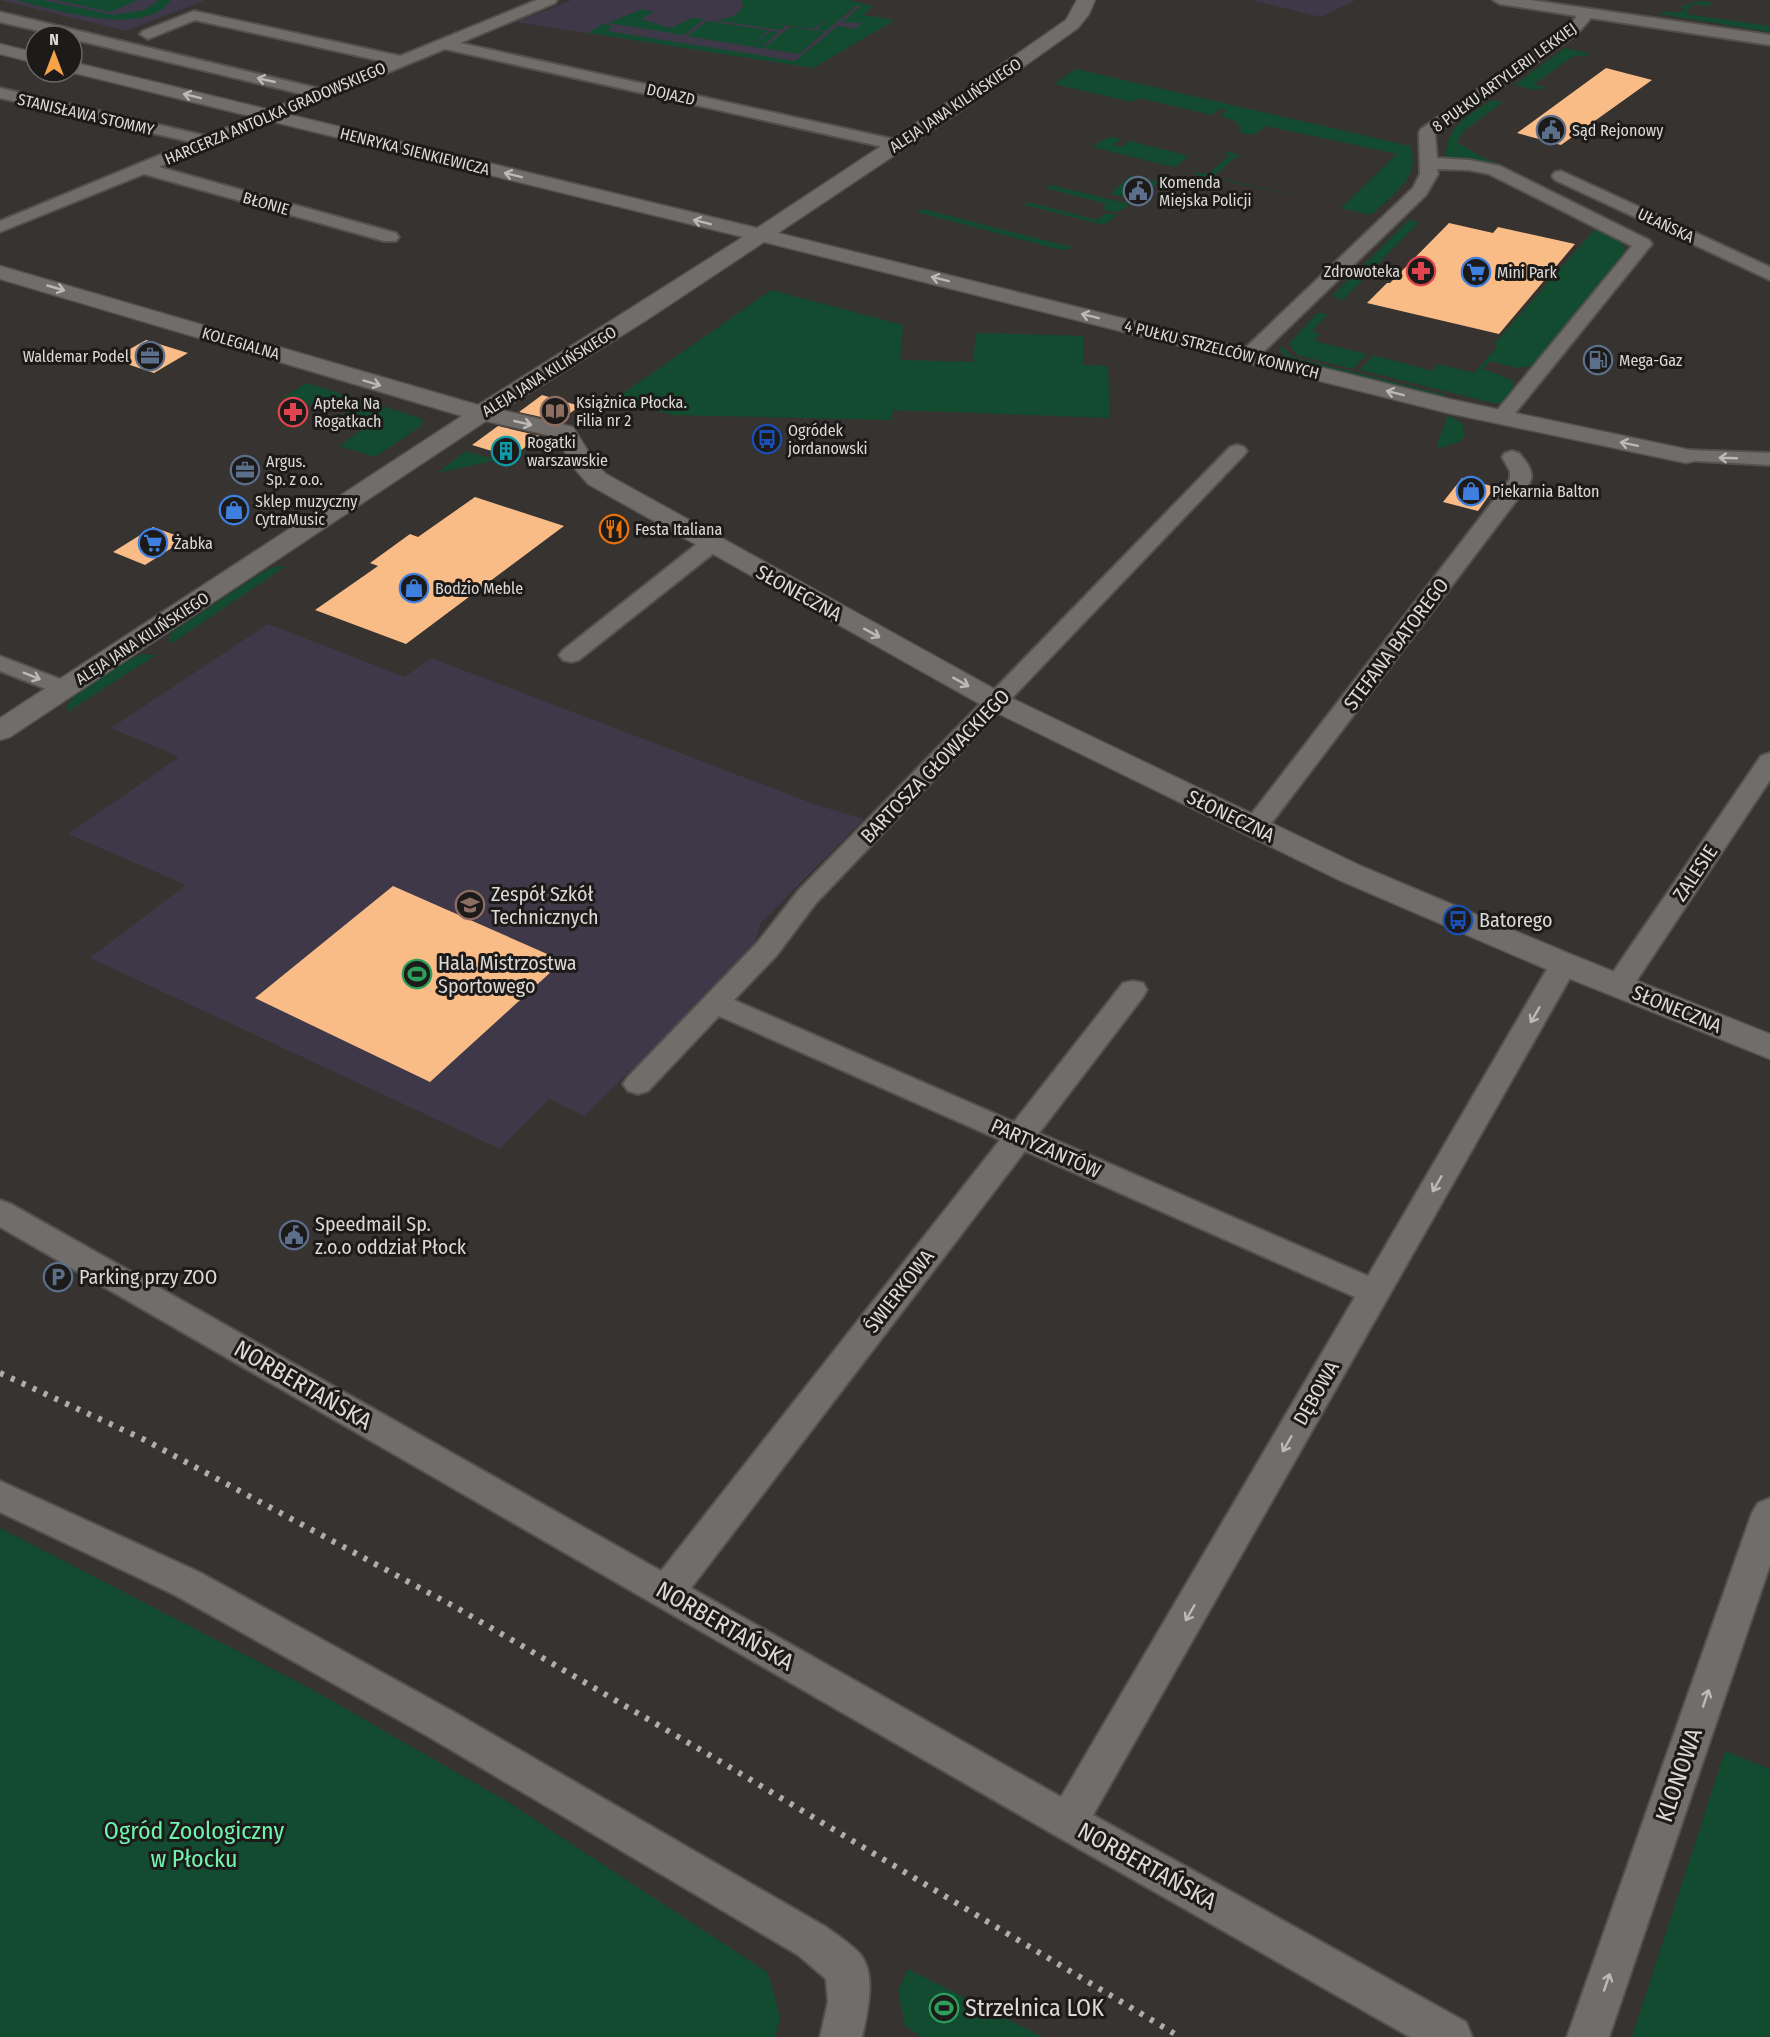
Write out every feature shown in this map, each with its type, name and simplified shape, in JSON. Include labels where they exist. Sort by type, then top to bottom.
[{"type":"street","name":"HARCERZA ANTOLKA GRADOWSKIEGO","points":[[0,227],[550,0]]},
{"type":"street","name":"ALEJA JANA KILIŃSKIEGO","points":[[0,731],[557,364],[628,322],[897,145],[1064,30],[1080,14],[1086,0]]},
{"type":"street","points":[[1500,0],[1770,40]]},
{"type":"street","points":[[148,34],[215,5]]},
{"type":"street","name":"8 PUŁKU ARTYLERII LEKKIEJ","points":[[1248,356],[1420,191],[1429,174],[1427,133],[1573,30],[1588,12]]},
{"type":"street","points":[[194,15],[400,61]]},
{"type":"street","points":[[0,17],[323,94]]},
{"type":"street","name":"DOJAZD","points":[[445,44],[897,145]]},
{"type":"street","points":[[0,49],[24,55]]},
{"type":"street","name":"HENRYKA SIENKIEWICZA","points":[[84,70],[759,236]]},
{"type":"street","name":"STANISŁAWA STOMMY","points":[[0,93],[208,141]]},
{"type":"street","points":[[1430,163],[1468,165],[1494,170],[1643,244],[1501,418]]},
{"type":"street","name":"BŁONIE","points":[[143,168],[390,237]]},
{"type":"street","name":"UŁAŃSKA","points":[[1561,176],[1770,274]]},
{"type":"street","name":"4 PUŁKU STRZELCÓW KONNYCH","points":[[759,236],[1501,418],[1686,456]]},
{"type":"street","name":"KOLEGIALNA","points":[[0,272],[447,405],[565,432]]},
{"type":"street","name":"SŁONECZNA","points":[[565,432],[586,468],[597,479],[997,702],[1398,895],[1770,1047]]},
{"type":"street","name":"BARTOSZA GŁOWACKIEGO","points":[[638,1084],[767,950],[807,897],[1237,451]]},
{"type":"street","points":[[1686,456],[1770,459]]},
{"type":"street","name":"STEFANA BATOREGO","points":[[1255,827],[1521,479],[1521,471],[1512,457]]},
{"type":"street","points":[[571,655],[711,544]]},
{"type":"street","points":[[0,663],[64,689]]},
{"type":"street","name":"ZALESIE","points":[[1619,985],[1770,761]]},
{"type":"street","name":"DĘBOWA","points":[[1067,1821],[1087,1791],[1564,964]]},
{"type":"street","name":"ŚWIERKOWA","points":[[666,1592],[1133,990]]},
{"type":"street","name":"PARTYZANTÓW","points":[[717,1004],[1374,1292]]},
{"type":"street","name":"NORBERTAŃSKA","points":[[0,1212],[1067,1821],[1451,2037]]},
{"type":"street","points":[[0,1496],[186,1583],[439,1723],[812,1941],[846,1969],[849,2002],[841,2037]]},
{"type":"street","name":"KLONOWA","points":[[1588,2037],[1770,1513]]},
{"type":"shaded area","points":[[0,0],[205,0],[126,31]]},
{"type":"shaded area","points":[[572,0],[848,0],[873,6],[863,15],[895,20],[813,68],[516,22]]},
{"type":"shaded area","points":[[1251,0],[1356,0],[1321,17]]},
{"type":"shaded area","name":"Zespół Szkół Technicznych","points":[[268,624],[405,677],[431,658],[814,804],[864,819],[760,924],[753,951],[584,1116],[549,1099],[500,1149],[90,958],[186,885],[68,834],[179,757],[111,728]]},
{"type":"green space","points":[[16,0],[42,0],[113,15],[145,10],[159,0],[171,0],[158,12],[141,18],[120,20],[74,14]]},
{"type":"green space","points":[[57,0],[138,0],[110,12]]},
{"type":"green space","points":[[741,0],[848,0],[873,6],[863,15],[895,20],[813,68],[588,33],[603,24],[612,26],[607,31],[795,61],[838,26],[855,29],[863,23],[842,22],[861,6],[857,5],[826,31],[816,30],[831,16],[813,29],[752,21],[785,26],[780,30],[714,20],[737,13],[743,7]]},
{"type":"green space","points":[[1697,1],[1712,2],[1709,6],[1692,4],[1686,14],[1770,26],[1770,32],[1659,14],[1686,10],[1680,7]]},
{"type":"green space","points":[[642,9],[654,12],[641,19],[670,28],[693,18],[704,19],[684,35],[608,23]]},
{"type":"green space","points":[[707,21],[768,30],[752,44],[771,31],[779,32],[763,46],[765,47],[790,27],[825,32],[799,54],[687,36]]},
{"type":"green space","points":[[1565,48],[1587,53],[1588,57],[1575,55],[1534,84],[1547,88],[1534,90],[1514,85]]},
{"type":"green space","points":[[1076,69],[1410,146],[1413,157],[1412,167],[1403,185],[1371,215],[1341,208],[1397,154],[1266,126],[1254,135],[1239,132],[1241,128],[1233,120],[1220,116],[1227,110],[1220,109],[1212,115],[1139,98],[1132,102],[1054,84]]},
{"type":"green space","points":[[1491,100],[1503,102],[1464,131],[1457,142],[1480,156],[1544,185],[1534,186],[1446,157],[1447,146],[1454,130],[1467,117]]},
{"type":"green space","points":[[1113,137],[1121,139],[1114,145],[1121,147],[1129,141],[1188,157],[1173,167],[1093,147],[1104,139]]},
{"type":"green space","points":[[1227,151],[1246,157],[1237,156],[1213,177],[1307,198],[1193,174],[1195,172],[1208,174],[1230,155],[1223,153]]},
{"type":"green space","points":[[1131,175],[1159,182],[1137,199],[1110,194]]},
{"type":"green space","points":[[1051,185],[1129,205],[1116,212],[1102,209],[1107,204],[1046,188]]},
{"type":"green space","points":[[1028,202],[1097,220],[1106,213],[1117,215],[1105,224],[1100,224],[1024,205]]},
{"type":"green space","points":[[922,209],[1075,248],[1061,250],[917,212]]},
{"type":"green space","points":[[1409,220],[1419,222],[1343,300],[1332,296]]},
{"type":"green space","points":[[1597,227],[1618,239],[1625,248],[1624,253],[1532,366],[1517,368],[1490,361],[1483,369],[1512,380],[1514,389],[1506,399],[1497,404],[1360,370],[1373,355],[1433,371],[1438,364],[1474,373],[1498,346],[1494,344]]},
{"type":"green space","points":[[771,290],[903,325],[900,360],[973,362],[976,333],[1083,336],[1083,365],[1108,366],[1110,418],[893,410],[891,420],[673,415],[615,399]]},
{"type":"green space","points":[[1317,313],[1328,314],[1312,331],[1320,334],[1314,341],[1367,354],[1353,369],[1297,355],[1289,344]]},
{"type":"green space","points":[[1278,347],[1284,348],[1292,357],[1446,395],[1444,398],[1311,366],[1285,356]]},
{"type":"green space","points":[[306,383],[355,398],[333,412],[284,397]]},
{"type":"green space","points":[[363,400],[420,418],[423,421],[421,426],[375,457],[339,446],[364,428],[362,421],[342,415]]},
{"type":"green space","points":[[1448,415],[1462,423],[1465,436],[1459,442],[1439,448],[1437,445]]},
{"type":"green space","points":[[466,451],[497,460],[437,473]]},
{"type":"green space","points":[[286,566],[172,643],[169,641],[172,632],[264,571],[273,567]]},
{"type":"green space","points":[[142,654],[156,655],[67,712],[71,700],[85,688],[116,667]]},
{"type":"green space","name":"Ogród Zoologiczny w Płocku","points":[[0,1528],[313,1690],[508,1802],[768,1973],[780,2017],[775,2037],[0,2037]]},
{"type":"green space","points":[[1725,1751],[1770,1769],[1770,2037],[1632,2037]]},
{"type":"green space","name":"Strzelnica LOK","points":[[908,1969],[1043,2037],[921,2037],[905,2026],[898,1991]]},
{"type":"building","points":[[1606,68],[1652,80],[1561,145],[1517,133]]},
{"type":"building","name":"Mini Park","points":[[1449,223],[1493,233],[1498,227],[1575,244],[1499,334],[1367,303]]},
{"type":"building","name":"Waldemar Podel","points":[[146,340],[188,353],[154,373],[112,359]]},
{"type":"building","name":"Rogatki warszawskie","points":[[542,395],[580,406],[559,421],[519,412]]},
{"type":"building","points":[[498,426],[540,436],[512,457],[472,445]]},
{"type":"building","name":"Piekarnia Balton","points":[[1462,478],[1495,487],[1478,511],[1443,502]]},
{"type":"building","name":"Bodzio Meble","points":[[475,497],[564,526],[406,644],[315,610],[378,566],[370,563],[410,534],[418,537]]},
{"type":"building","name":"Żabka","points":[[153,527],[186,539],[145,565],[113,552]]},
{"type":"building","name":"Hala Mistrzostwa Sportowego","points":[[393,886],[563,961],[430,1082],[255,998]]},
{"type":"railway","points":[[0,1373],[145,1440],[457,1608],[706,1753],[1180,2037]]},
{"type":"place","name":"Sąd Rejonowy","points":[[1551,130]]},
{"type":"place","name":"Komenda Miejska Policji","points":[[1138,191]]},
{"type":"place","name":"Zdrowoteka","points":[[1421,271]]},
{"type":"place","name":"Mini Park","points":[[1476,272]]},
{"type":"place","name":"Waldemar Podel","points":[[150,356]]},
{"type":"place","name":"Mega-Gaz","points":[[1598,360]]},
{"type":"place","name":"Książnica Płocka. Filia nr 2","points":[[555,411]]},
{"type":"place","name":"Apteka Na Rogatkach","points":[[293,412]]},
{"type":"place","name":"Ogródek jordanowski","points":[[767,439]]},
{"type":"place","name":"Rogatki warszawskie","points":[[506,451]]},
{"type":"place","name":"Argus. Sp. z o.o.","points":[[245,470]]},
{"type":"place","name":"Piekarnia Balton","points":[[1471,491]]},
{"type":"place","name":"Sklep muzyczny CytraMusic","points":[[234,510]]},
{"type":"place","name":"Festa Italiana","points":[[614,529]]},
{"type":"place","name":"Żabka","points":[[153,543]]},
{"type":"place","name":"Bodzio Meble","points":[[414,588]]},
{"type":"place","name":"Zespół Szkół Technicznych","points":[[470,905]]},
{"type":"place","name":"Batorego","points":[[1458,920]]},
{"type":"place","name":"Hala Mistrzostwa Sportowego","points":[[417,974]]},
{"type":"place","name":"Speedmail Sp. z.o.o oddział Płock","points":[[294,1235]]},
{"type":"place","name":"Parking przy ZOO","points":[[58,1277]]},
{"type":"place","name":"Strzelnica LOK","points":[[944,2008]]}]
